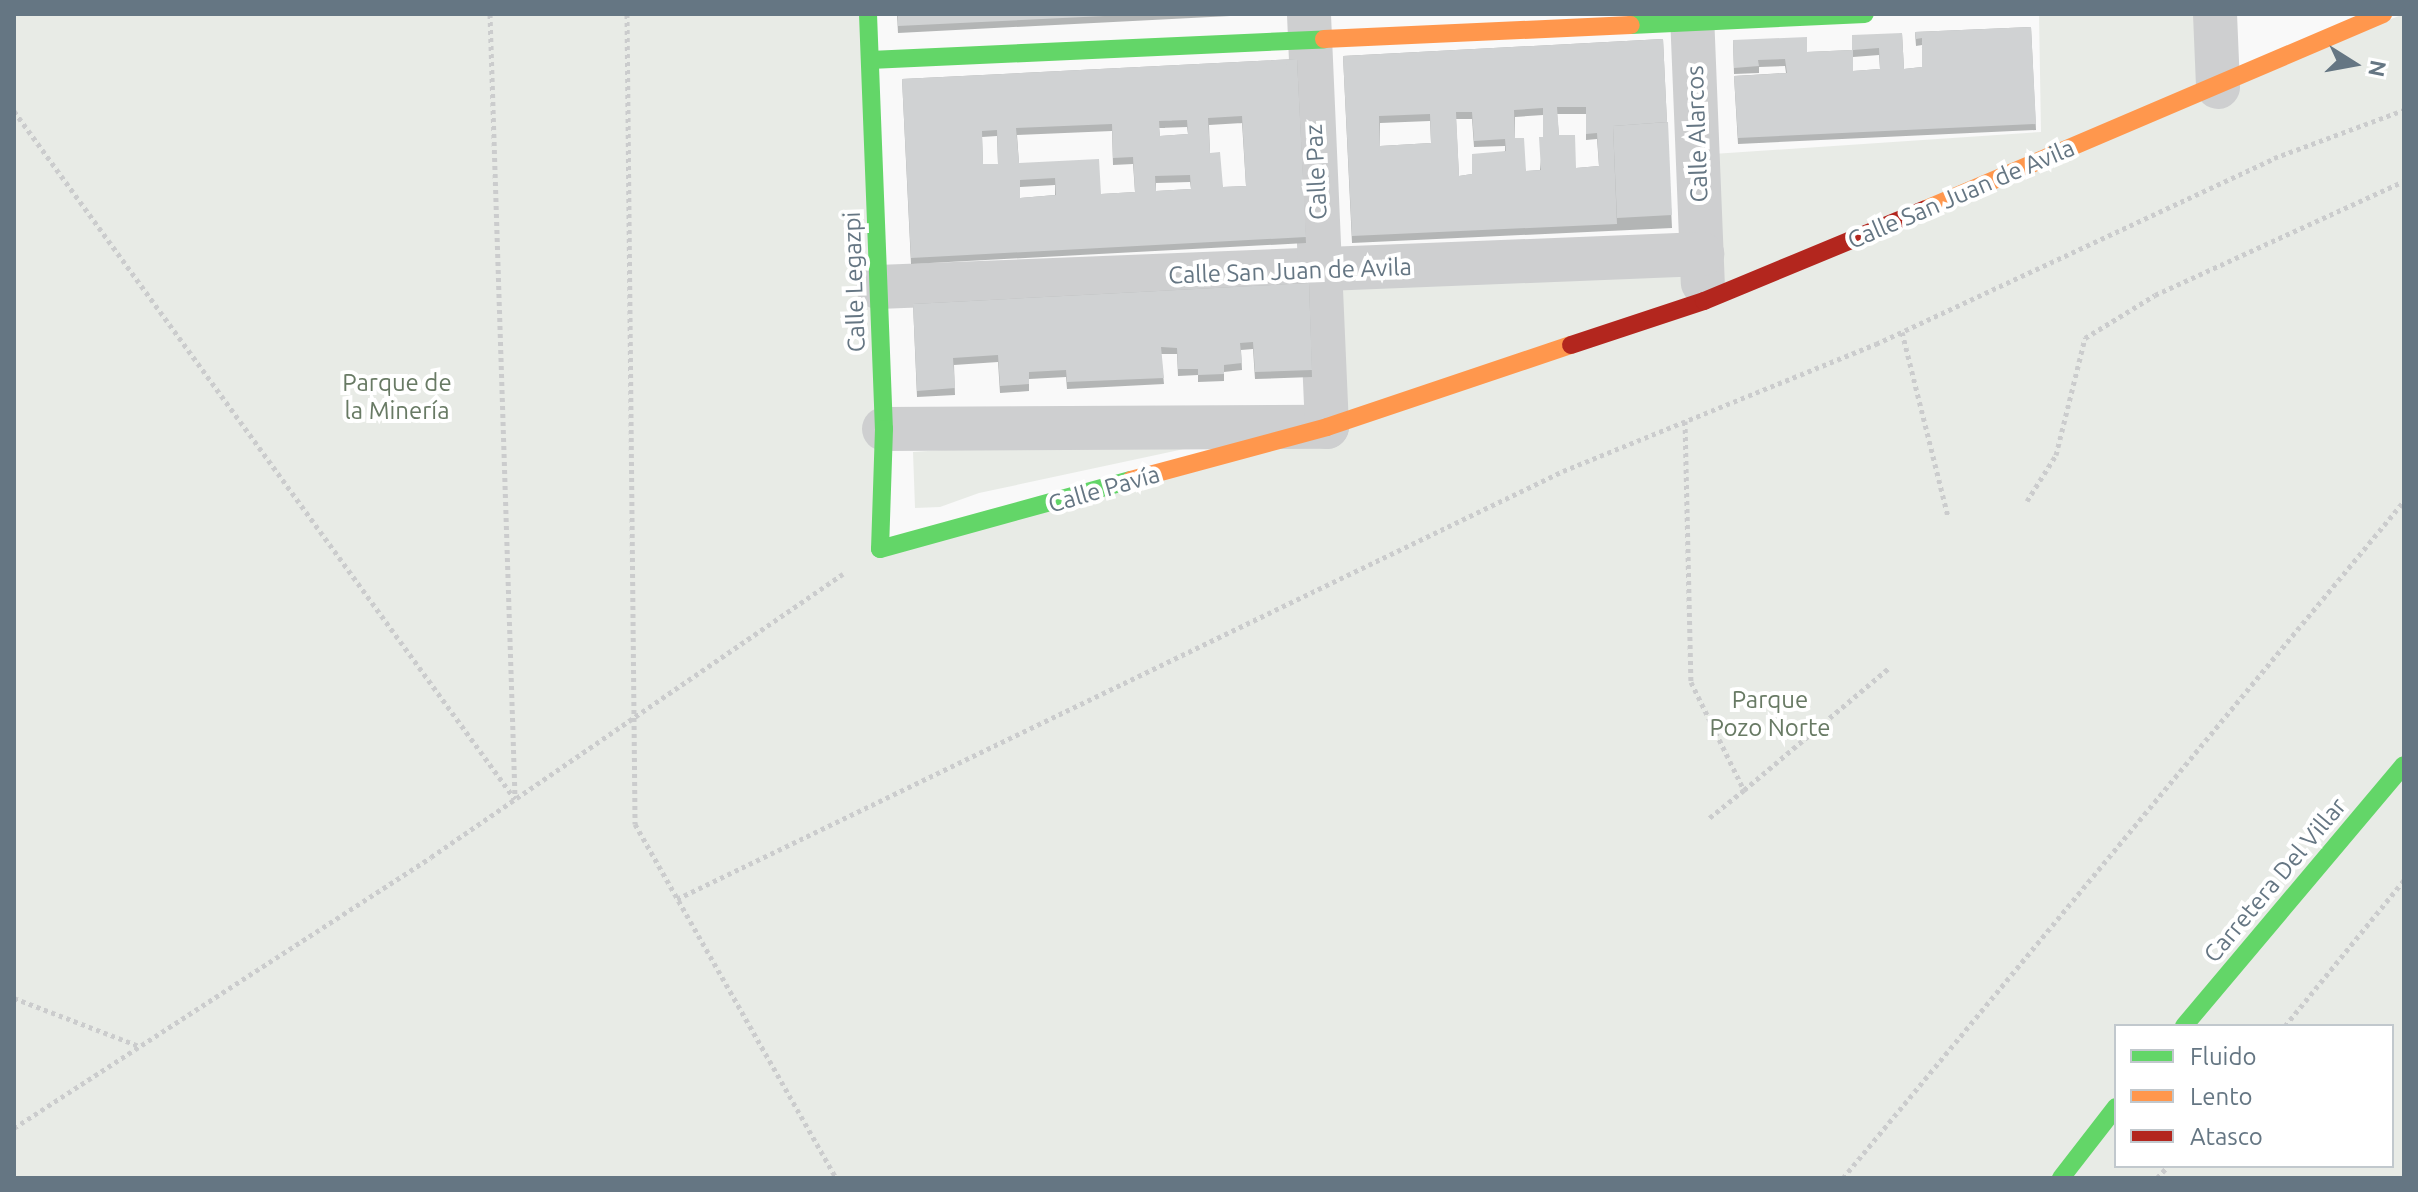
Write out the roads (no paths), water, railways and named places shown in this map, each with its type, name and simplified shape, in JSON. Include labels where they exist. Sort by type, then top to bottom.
[{"type":"street","name":"Calle Legazpi","points":[[868,14],[884,429],[880,549]]},
{"type":"street","points":[[870,60],[1310,26],[1865,14]]},
{"type":"street","points":[[2215,14],[2218,87]]},
{"type":"street","name":"Calle San Juan de Avila","points":[[1704,301],[2218,87],[2383,14]]},
{"type":"street","name":"Calle Alarcos","points":[[1692,18],[1704,301]]},
{"type":"street","name":"Calle Paz","points":[[1310,26],[1327,427]]},
{"type":"street","name":"Calle San Juan de Avila","points":[[878,287],[1702,254]]},
{"type":"street","name":"Calle Pavía","points":[[880,549],[1327,427],[1704,301]]},
{"type":"street","name":"Calle Pavía","points":[[884,429],[1327,427]]},
{"type":"street","name":"Carretera Del Villar","points":[[2186,1024],[2404,765]]},
{"type":"street","points":[[2061,1178],[2114,1110]]},
{"type":"park label","name":"Parque de la Minería","points":[[397,397]]},
{"type":"park label","name":"Parque Pozo Norte","points":[[1770,714]]}]
